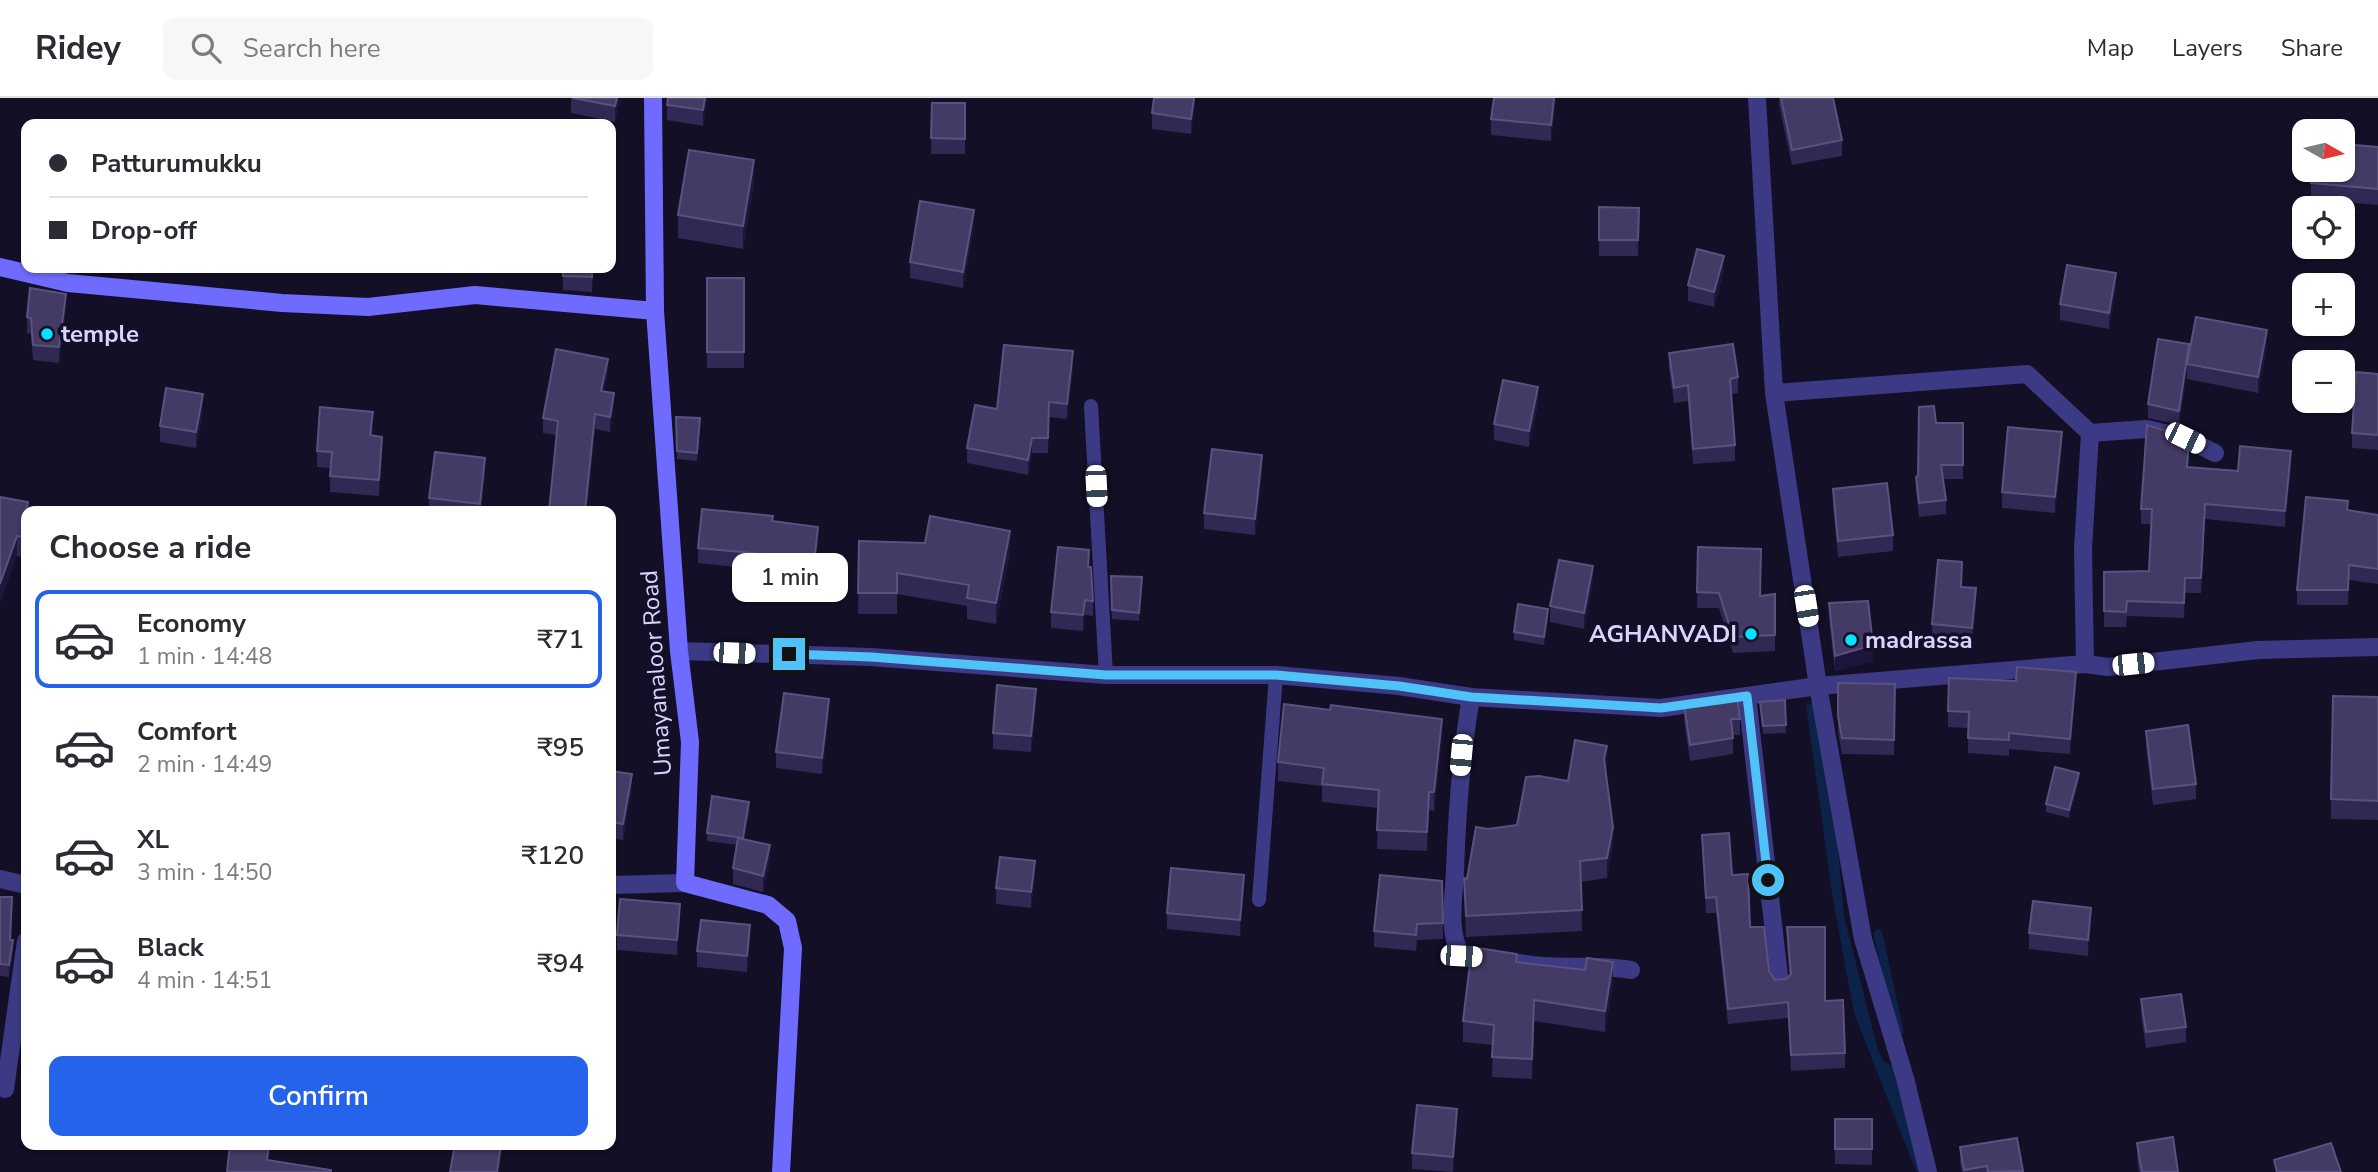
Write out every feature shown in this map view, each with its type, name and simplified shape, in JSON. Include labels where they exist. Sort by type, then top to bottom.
[{"type":"main road","name":"Umayanaloor Road","points":[[653,98],[655,312],[679,651],[690,741],[685,883]]},
{"type":"main road","points":[[0,267],[21,272]]},
{"type":"main road","points":[[26,273],[68,283],[282,303],[368,307],[475,295],[655,312]]},
{"type":"main road","points":[[685,883],[768,905],[787,921],[793,948],[781,1172]]},
{"type":"street","points":[[1757,98],[1774,393],[1818,686],[1863,939],[1905,1078],[1928,1172]]},
{"type":"street","points":[[1774,393],[2027,374],[2090,433],[2147,429],[2185,438],[2215,453]]},
{"type":"street","points":[[2085,664],[2083,549],[2090,433]]},
{"type":"street","points":[[679,651],[871,657],[1106,675],[1276,675],[1399,686],[1471,697],[1661,708],[1818,686],[2085,664],[2108,667],[2258,650],[2378,646]]},
{"type":"street","points":[[1747,696],[1780,985]]},
{"type":"street","points":[[1471,697],[1457,802],[1453,911],[1454,942],[1461,956],[1493,957],[1540,966],[1605,966],[1631,970]]},
{"type":"street","points":[[0,879],[21,884]]},
{"type":"street","points":[[616,885],[685,883]]},
{"type":"street","points":[[5,1088],[21,976]]},
{"type":"lane","points":[[1091,406],[1106,675]]},
{"type":"lane","points":[[1259,900],[1276,675]]},
{"type":"water","points":[[1815,703],[1838,847],[1844,916],[1878,1050],[1883,1060],[1894,1068],[1927,1171],[1916,1171],[1854,1013],[1833,900],[1806,705]]},
{"type":"building","points":[[573,98],[617,98],[615,106]]},
{"type":"building","points":[[668,98],[705,98],[703,110],[667,105]]},
{"type":"building","points":[[1154,98],[1194,98],[1191,119],[1152,113]]},
{"type":"building","points":[[1494,98],[1554,98],[1551,125],[1491,119]]},
{"type":"building","points":[[1781,98],[1833,98],[1842,140],[1792,150]]},
{"type":"building","points":[[932,103],[965,103],[965,139],[931,138]]},
{"type":"building","points":[[2356,145],[2378,147],[2378,189],[2311,183],[2356,182]]},
{"type":"building","points":[[689,150],[754,160],[743,226],[678,215]]},
{"type":"building","points":[[920,201],[974,210],[963,272],[910,262]]},
{"type":"building","points":[[1599,207],[1639,208],[1638,240],[1599,240]]},
{"type":"building","points":[[1697,249],[1724,256],[1714,292],[1688,285]]},
{"type":"building","points":[[2067,265],[2116,273],[2109,313],[2060,304]]},
{"type":"building","points":[[563,273],[592,273],[592,277],[563,276]]},
{"type":"building","points":[[707,278],[744,278],[744,352],[707,352]]},
{"type":"building","name":"temple","points":[[30,288],[66,294],[59,347],[33,345],[31,318],[27,317]]},
{"type":"building","points":[[2196,317],[2267,330],[2258,377],[2187,364]]},
{"type":"building","points":[[2158,339],[2189,344],[2179,411],[2148,404]]},
{"type":"building","points":[[1733,344],[1738,377],[1730,379],[1735,445],[1693,449],[1688,385],[1674,388],[1669,353]]},
{"type":"building","points":[[1004,345],[1073,351],[1067,404],[1049,402],[1048,438],[1032,438],[1028,460],[967,448],[975,405],[997,409]]},
{"type":"building","points":[[556,349],[608,359],[601,391],[614,393],[610,417],[595,414],[586,506],[550,506],[558,421],[543,418]]},
{"type":"building","points":[[2356,372],[2378,374],[2378,435],[2352,433]]},
{"type":"building","points":[[1503,380],[1538,387],[1529,431],[1494,424]]},
{"type":"building","points":[[166,388],[203,394],[196,432],[160,426]]},
{"type":"building","points":[[1934,406],[1936,423],[1963,423],[1963,465],[1941,465],[1946,500],[1919,503],[1916,477],[1919,407]]},
{"type":"building","points":[[320,407],[373,412],[370,435],[382,437],[379,480],[330,476],[332,452],[317,451]]},
{"type":"building","points":[[676,417],[700,418],[697,453],[677,451]]},
{"type":"building","points":[[2147,425],[2189,438],[2187,467],[2238,471],[2240,446],[2291,451],[2285,511],[2205,504],[2201,578],[2185,578],[2184,603],[2127,601],[2126,612],[2104,611],[2104,572],[2149,571],[2152,509],[2141,509]]},
{"type":"building","points":[[2008,427],[2062,432],[2055,497],[2002,492]]},
{"type":"building","points":[[1212,449],[1262,455],[1255,519],[1204,513]]},
{"type":"building","points":[[435,452],[485,458],[480,504],[429,498]]},
{"type":"building","points":[[1887,483],[1893,535],[1838,541],[1833,489]]},
{"type":"building","points":[[0,497],[28,502],[27,506],[21,506],[21,537],[17,536],[0,584]]},
{"type":"building","points":[[2306,497],[2348,501],[2347,510],[2378,515],[2378,569],[2349,565],[2348,590],[2297,590]]},
{"type":"building","points":[[702,509],[773,516],[772,521],[818,527],[812,581],[773,576],[775,555],[698,548]]},
{"type":"building","points":[[930,516],[1010,531],[996,603],[967,598],[969,585],[897,573],[897,593],[858,593],[859,541],[925,543]]},
{"type":"building","points":[[1058,547],[1089,550],[1088,567],[1091,567],[1093,601],[1085,600],[1083,615],[1051,612]]},
{"type":"building","points":[[1698,547],[1761,549],[1760,596],[1775,594],[1775,635],[1733,637],[1719,593],[1697,592]]},
{"type":"building","points":[[1559,560],[1593,566],[1584,613],[1550,606]]},
{"type":"building","points":[[1938,560],[1962,562],[1961,587],[1976,588],[1972,628],[1932,624]]},
{"type":"building","points":[[1111,576],[1142,577],[1139,613],[1112,610]]},
{"type":"building","name":"madrassa","points":[[1868,601],[1873,645],[1835,656],[1829,603]]},
{"type":"building","points":[[1518,604],[1548,609],[1544,637],[1514,632]]},
{"type":"building","points":[[2017,667],[2076,672],[2070,739],[2009,733],[2009,740],[1968,738],[1969,712],[1948,711],[1949,678],[2016,681]]},
{"type":"building","points":[[1838,683],[1895,684],[1894,740],[1842,738],[1838,716]]},
{"type":"building","points":[[997,685],[1036,689],[1031,736],[993,733]]},
{"type":"building","points":[[784,693],[829,699],[822,758],[776,752]]},
{"type":"building","points":[[2333,696],[2378,697],[2378,801],[2331,799]]},
{"type":"building","points":[[1737,697],[1740,719],[1731,719],[1733,738],[1690,745],[1684,704]]},
{"type":"building","points":[[1785,700],[1786,725],[1763,726],[1760,702]]},
{"type":"building","points":[[1284,704],[1330,710],[1331,705],[1442,719],[1434,792],[1429,792],[1427,832],[1377,830],[1379,790],[1322,784],[1324,768],[1278,762]]},
{"type":"building","points":[[2188,725],[2196,784],[2153,789],[2146,731]]},
{"type":"building","points":[[1575,740],[1607,746],[1604,759],[1613,827],[1607,858],[1580,861],[1582,910],[1466,916],[1464,878],[1467,879],[1476,827],[1488,829],[1517,825],[1526,777],[1539,776],[1568,781]]},
{"type":"building","points":[[2055,767],[2079,773],[2069,810],[2046,804]]},
{"type":"building","points":[[616,772],[632,774],[623,824],[616,823]]},
{"type":"building","points":[[712,796],[749,802],[743,838],[707,833]]},
{"type":"building","points":[[1729,833],[1732,875],[1748,874],[1750,927],[1764,927],[1769,971],[1775,980],[1786,979],[1791,974],[1787,927],[1825,927],[1825,1001],[1843,1000],[1845,1053],[1791,1055],[1788,1002],[1728,1009],[1716,897],[1706,898],[1702,835]]},
{"type":"building","points":[[738,838],[770,845],[763,876],[733,868]]},
{"type":"building","points":[[1000,857],[1035,861],[1031,892],[996,888]]},
{"type":"building","points":[[1171,868],[1244,875],[1240,920],[1167,913]]},
{"type":"building","points":[[1380,875],[1442,881],[1443,923],[1417,924],[1416,935],[1374,931]]},
{"type":"building","points":[[0,897],[12,897],[10,940],[13,940],[9,965],[0,964]]},
{"type":"building","points":[[620,899],[680,904],[677,940],[617,935]]},
{"type":"building","points":[[2033,901],[2091,908],[2088,940],[2029,933]]},
{"type":"building","points":[[701,920],[750,925],[747,956],[697,951]]},
{"type":"building","points":[[1472,947],[1517,954],[1516,962],[1585,970],[1587,958],[1613,962],[1605,1011],[1534,1000],[1532,1059],[1492,1057],[1494,1025],[1463,1021]]},
{"type":"building","points":[[2181,994],[2186,1027],[2146,1032],[2141,999]]},
{"type":"building","points":[[1417,1105],[1457,1109],[1453,1157],[1412,1153]]},
{"type":"building","points":[[1835,1119],[1872,1119],[1872,1149],[1835,1149]]},
{"type":"building","points":[[2173,1137],[2178,1172],[2142,1172],[2137,1143]]},
{"type":"building","points":[[2017,1138],[2023,1171],[1988,1172],[1987,1166],[1964,1170],[1960,1147]]},
{"type":"building","points":[[2331,1143],[2341,1172],[2277,1172],[2274,1160]]},
{"type":"building","points":[[229,1150],[268,1150],[267,1160],[331,1170],[331,1172],[227,1172]]},
{"type":"building","points":[[454,1150],[500,1150],[497,1172],[450,1172]]},
{"type":"waterway","points":[[1878,934],[1899,1031]]},
{"type":"place","name":"temple","points":[[47,334]]},
{"type":"place","name":"AGHANVADI","points":[[1751,634]]},
{"type":"place","name":"madrassa","points":[[1851,640]]},
{"type":"route","points":[[789,654],[871,657],[1106,675],[1276,675],[1399,686],[1471,697],[1661,708],[1747,696],[1768,880]]}]
